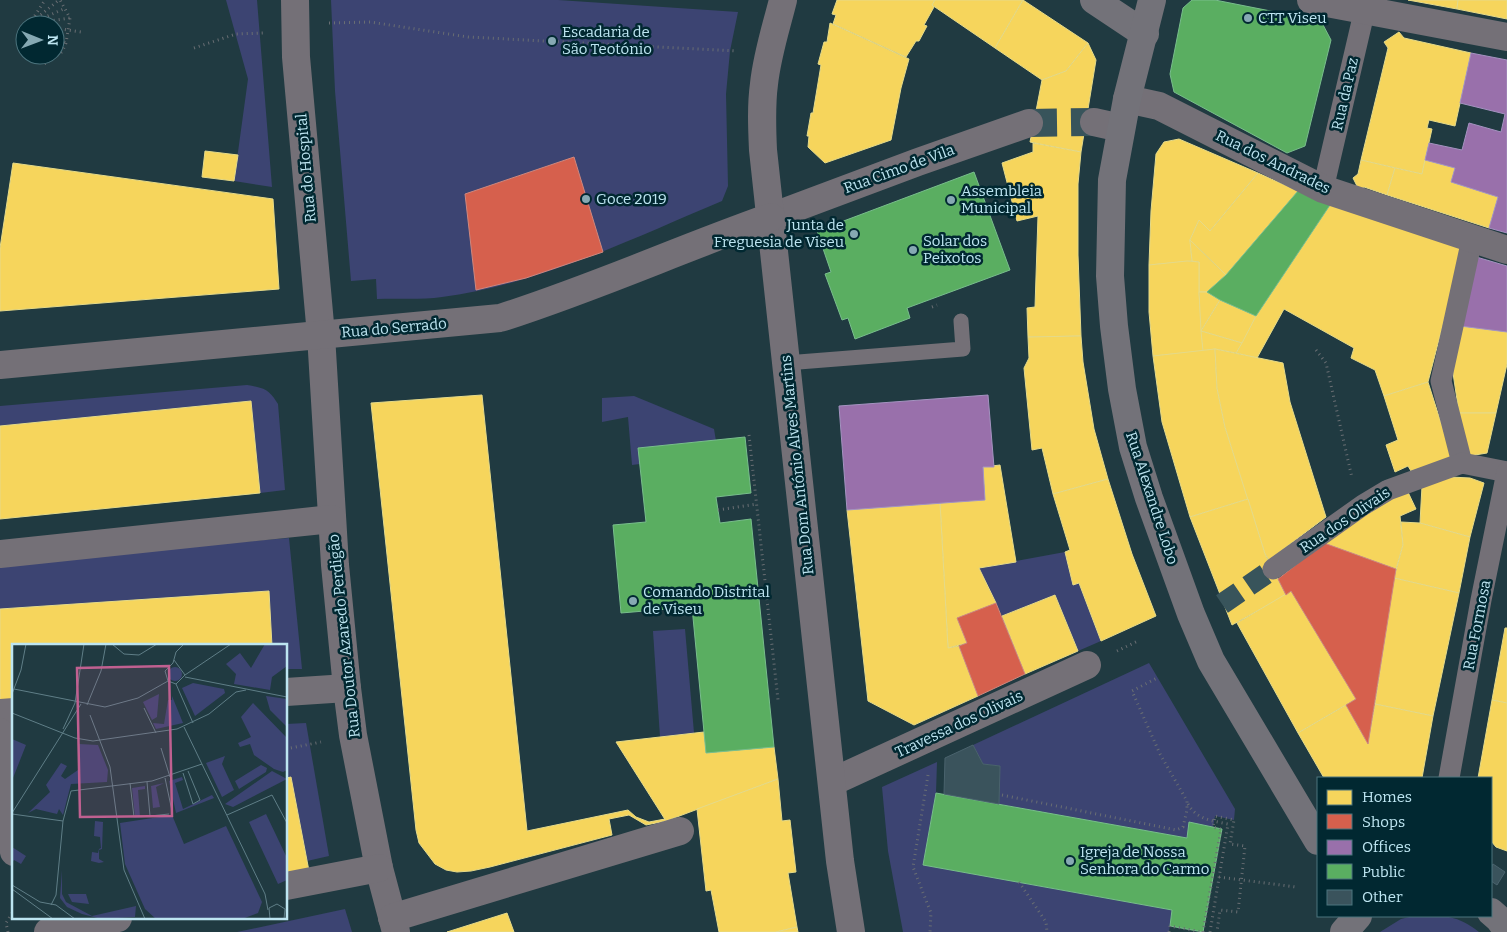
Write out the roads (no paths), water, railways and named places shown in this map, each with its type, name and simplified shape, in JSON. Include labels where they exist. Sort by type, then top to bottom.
[{"type":"main road","points":[[1094,0],[1145,34]]},
{"type":"main road","name":"Rua Alexandre Lobo","points":[[1152,0],[1145,34],[1127,99],[1112,180],[1110,276],[1122,389],[1133,447],[1149,498],[1191,614],[1211,661],[1317,839]]},
{"type":"main road","points":[[1492,913],[1507,930]]},
{"type":"main road","points":[[1344,932],[1357,917]]},
{"type":"street","name":"Rua do Hospital","points":[[295,0],[296,58],[321,335]]},
{"type":"street","name":"Rua Dom António Alves Martins","points":[[783,0],[764,84],[762,150],[771,217],[843,887],[851,932]]},
{"type":"street","points":[[1311,0],[1365,5],[1507,37]]},
{"type":"street","name":"Rua da Paz","points":[[1323,189],[1365,5]]},
{"type":"street","name":"Rua dos Andrades","points":[[1127,99],[1159,106],[1323,189],[1507,250]]},
{"type":"street","points":[[1094,122],[1121,128]]},
{"type":"street","name":"Rua Cimo de Vila","points":[[771,217],[1029,123]]},
{"type":"street","name":"Rua do Serrado","points":[[0,365],[500,318],[548,303],[771,217]]},
{"type":"street","points":[[1472,239],[1441,380],[1462,463],[1507,472]]},
{"type":"street","name":"Rua Doutor Azaredo Perdigão","points":[[321,335],[332,518],[347,688],[353,735],[379,868],[394,925]]},
{"type":"street","name":"Rua dos Olivais","points":[[1273,569],[1363,505],[1388,490],[1462,463]]},
{"type":"street","name":"Rua Formosa","points":[[1449,777],[1481,600],[1507,472]]},
{"type":"street","points":[[0,554],[332,518]]},
{"type":"street","name":"Travessa dos Olivais","points":[[832,782],[1087,665]]},
{"type":"street","points":[[288,692],[347,688]]},
{"type":"street","points":[[0,732],[12,840]]},
{"type":"street","points":[[394,925],[680,832]]},
{"type":"street","points":[[288,886],[379,868]]},
{"type":"street","points":[[48,932],[108,920]]},
{"type":"lane","points":[[786,362],[963,349],[961,321]]},
{"type":"tunnel","points":[[1029,123],[1094,122]]},
{"type":"tunnel","points":[[1222,604],[1273,569]]},
{"type":"place","name":"CTT Viseu","points":[[1248,18]]},
{"type":"place","name":"Escadaria de São Teotónio","points":[[552,41]]},
{"type":"place","name":"Goce 2019","points":[[586,199]]},
{"type":"place","name":"Assembleia Municipal","points":[[951,200]]},
{"type":"place","name":"Junta de Freguesia de Viseu","points":[[854,234]]},
{"type":"place","name":"Solar dos Peixotos","points":[[913,250]]},
{"type":"place","name":"Comando Distrital de Viseu","points":[[633,601]]},
{"type":"place","name":"Igreja de Nossa Senhora do Carmo","points":[[1070,861]]}]
